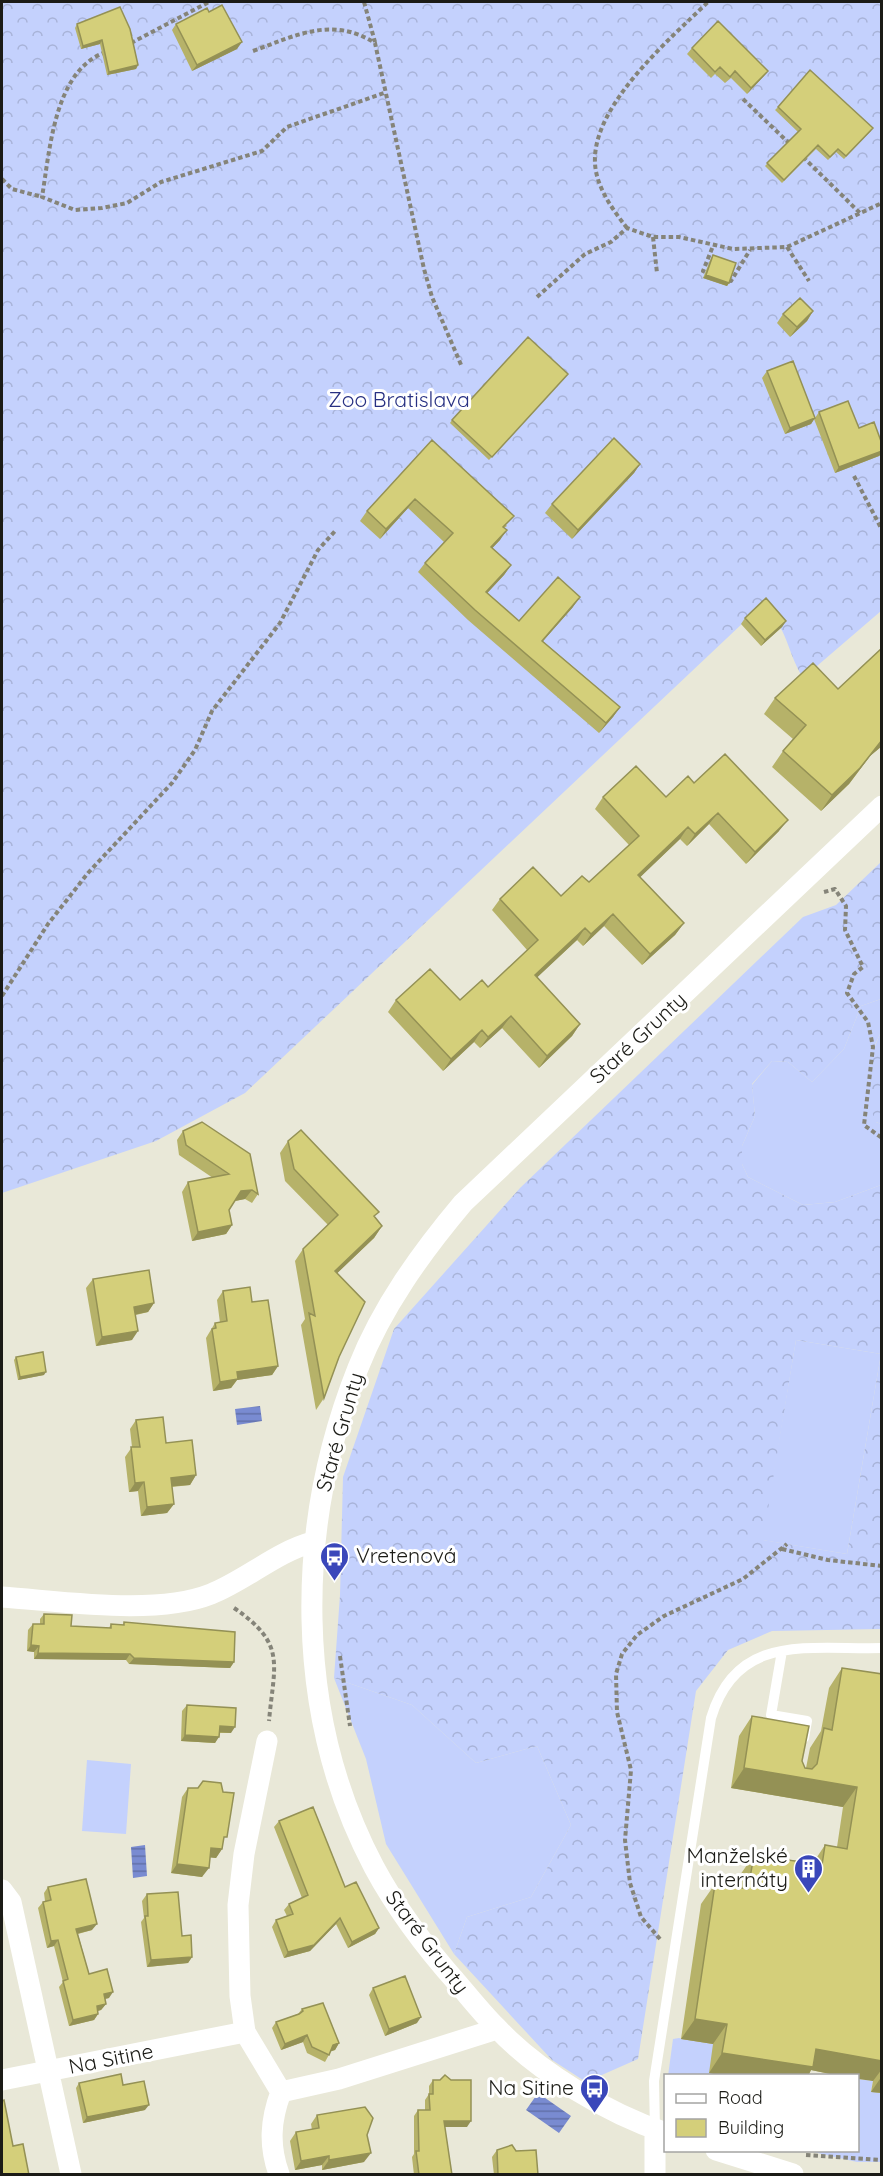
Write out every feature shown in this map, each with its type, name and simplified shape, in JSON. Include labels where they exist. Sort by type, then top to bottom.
[{"type":"street","name":"Staré Grunty","points":[[660,2131],[596,2102],[541,2065],[497,2029],[430,1952],[400,1911],[374,1866],[356,1827],[334,1761],[319,1690],[312,1639],[313,1542],[323,1476],[358,1366],[390,1305],[434,1238],[463,1203],[499,1166],[663,1016],[882,806]]},
{"type":"street","points":[[2,1597],[121,1604],[190,1602],[214,1593],[313,1542]]},
{"type":"street","points":[[267,1742],[244,1854],[238,1905],[240,1996],[244,2032],[280,2092]]},
{"type":"street","points":[[2,1890],[11,1902],[49,2070]]},
{"type":"street","points":[[280,2092],[339,2079],[497,2029]]},
{"type":"street","name":"Na Sitine","points":[[2,2080],[244,2032]]},
{"type":"street","name":"Na Sitine","points":[[49,2070],[71,2175]]},
{"type":"street","points":[[279,2175],[271,2131],[273,2112],[280,2092]]},
{"type":"street","points":[[655,2175],[660,2131]]},
{"type":"street","points":[[719,2152],[793,2175]]},
{"type":"lane","points":[[660,2131],[654,2081],[711,1718],[718,1694],[729,1678],[758,1656],[782,1651],[882,1648]]},
{"type":"lane","points":[[782,1651],[771,1715],[807,1721],[801,1752]]},
{"type":"path","points":[[121,47],[140,40],[154,29],[209,2]]},
{"type":"path","points":[[364,2],[429,288],[462,367]]},
{"type":"path","points":[[708,2],[638,74],[618,99],[600,134],[595,164],[599,183],[614,212],[627,228],[652,237],[679,237],[713,246],[750,250],[787,248],[882,203]]},
{"type":"path","points":[[253,51],[306,32],[340,28],[357,32],[375,43]]},
{"type":"path","points":[[42,197],[56,114],[71,83],[92,57],[112,50]]},
{"type":"path","points":[[2,179],[12,189],[42,197],[75,210],[127,203],[161,182],[262,151],[287,128],[384,93]]},
{"type":"path","points":[[743,99],[860,213]]},
{"type":"path","points":[[537,297],[585,254],[611,242],[627,228]]},
{"type":"path","points":[[652,237],[657,273]]},
{"type":"path","points":[[705,272],[703,272],[713,246]]},
{"type":"path","points":[[787,248],[809,282]]},
{"type":"path","points":[[729,280],[731,281],[733,272],[750,250]]},
{"type":"path","points":[[854,476],[882,531]]},
{"type":"path","points":[[2,996],[48,924],[88,873],[172,783],[195,750],[212,711],[280,622],[318,550],[336,530]]},
{"type":"path","points":[[813,896],[836,889],[846,906],[845,930],[863,968],[854,974],[847,993],[868,1022],[873,1047],[864,1125],[882,1138]]},
{"type":"path","points":[[674,1954],[641,1917],[630,1883],[625,1840],[631,1770],[617,1712],[616,1674],[622,1654],[637,1635],[664,1616],[743,1579],[787,1544]]},
{"type":"path","points":[[781,1549],[828,1560],[882,1566]]},
{"type":"path","points":[[251,1620],[269,1641],[275,1654],[267,1742]]},
{"type":"path","points":[[339,1647],[351,1734]]},
{"type":"path","points":[[795,2153],[882,2160]]},
{"type":"green space","name":"Zoo Bratislava","points":[[2,2],[882,2],[881,611],[803,678],[778,623],[762,605],[245,1093],[156,1141],[2,1193]]},
{"type":"green space","points":[[881,862],[881,999],[861,1006],[844,1049],[812,1082],[788,1062],[772,1061],[752,1084],[755,1116],[742,1146],[742,1164],[748,1177],[803,1205],[835,1202],[881,1185],[881,1354],[881,1629],[772,1631],[728,1650],[696,1691],[638,2059],[586,2082],[552,2060],[454,1954],[467,1917],[531,1897],[571,1825],[537,1746],[476,1763],[412,1705],[334,1678],[340,1595],[343,1477],[394,1329],[520,1188],[803,917],[836,905]],"holes":[[[796,1340],[881,1354],[847,1554],[763,1540]]]},
{"type":"green space","points":[[881,999],[881,1032],[874,1047],[876,1122],[881,1124],[881,1185],[835,1202],[803,1205],[748,1177],[742,1164],[742,1146],[755,1116],[752,1085],[772,1061],[788,1062],[812,1082],[844,1049],[861,1006]]},
{"type":"green space","points":[[881,1032],[882,1124],[876,1122],[868,1088],[872,1054]]},
{"type":"green space","points":[[796,1340],[881,1354],[847,1554],[762,1540]]},
{"type":"green space","points":[[334,1678],[412,1705],[476,1763],[537,1746],[571,1825],[531,1897],[467,1917],[454,1954],[386,1844],[366,1759]]},
{"type":"green space","points":[[87,1760],[131,1764],[126,1834],[82,1831]]},
{"type":"green space","points":[[673,2039],[713,2044],[724,2074],[668,2074]]},
{"type":"green space","points":[[859,2079],[873,2081],[871,2091],[881,2093],[881,2162],[857,2162],[813,2152],[859,2152]]},
{"type":"water","points":[[260,1406],[262,1421],[237,1425],[235,1409]]},
{"type":"water","points":[[145,1845],[147,1876],[133,1878],[131,1847]]},
{"type":"water","points":[[538,2093],[571,2116],[559,2133],[526,2110]]},
{"type":"building","points":[[222,5],[242,42],[197,65],[176,24],[207,8],[209,12]]},
{"type":"building","points":[[120,7],[130,29],[138,65],[109,72],[102,40],[83,46],[77,24]]},
{"type":"building","points":[[718,21],[768,71],[751,88],[735,71],[730,77],[720,67],[715,72],[692,48]]},
{"type":"building","points":[[810,70],[873,128],[846,156],[838,149],[830,157],[818,145],[784,180],[767,163],[801,129],[778,107]]},
{"type":"building","points":[[713,255],[736,263],[729,283],[706,275]]},
{"type":"building","points":[[800,298],[813,311],[797,327],[783,314]]},
{"type":"building","points":[[528,337],[568,374],[492,457],[452,420]]},
{"type":"building","points":[[793,361],[815,418],[790,428],[767,371]]},
{"type":"building","points":[[848,401],[859,428],[874,422],[882,444],[882,451],[839,467],[819,412]]},
{"type":"building","points":[[614,438],[640,464],[578,530],[552,504]]},
{"type":"building","points":[[432,440],[514,516],[503,527],[507,530],[491,547],[511,565],[486,592],[519,621],[558,577],[580,597],[542,641],[620,707],[606,723],[475,610],[425,563],[453,533],[415,499],[386,529],[367,511]]},
{"type":"building","points":[[766,598],[786,621],[765,640],[745,618]]},
{"type":"building","points":[[882,648],[882,740],[860,768],[832,795],[783,751],[806,725],[775,698],[813,663],[838,689]]},
{"type":"building","points":[[725,754],[788,820],[755,852],[718,813],[695,834],[688,827],[638,875],[684,923],[650,954],[613,914],[591,934],[585,928],[535,975],[580,1024],[547,1056],[511,1016],[488,1037],[482,1030],[451,1059],[396,1000],[430,969],[460,1000],[482,980],[488,987],[538,940],[500,899],[533,867],[561,896],[582,876],[589,882],[639,836],[603,797],[636,766],[666,797],[688,776],[694,783]]},
{"type":"building","points":[[202,1122],[250,1154],[258,1194],[252,1190],[241,1191],[229,1210],[232,1225],[198,1232],[188,1182],[229,1174],[186,1145],[183,1131]]},
{"type":"building","points":[[301,1130],[379,1212],[374,1216],[382,1226],[335,1271],[365,1302],[339,1357],[324,1398],[309,1313],[315,1316],[303,1249],[338,1215],[294,1169],[288,1141]]},
{"type":"building","points":[[149,1270],[154,1303],[134,1307],[138,1331],[102,1337],[93,1279]]},
{"type":"building","points":[[250,1287],[252,1302],[268,1300],[278,1366],[237,1372],[238,1379],[220,1382],[212,1329],[216,1328],[215,1323],[227,1321],[223,1291]]},
{"type":"building","points":[[43,1352],[46,1372],[20,1377],[16,1357]]},
{"type":"building","points":[[163,1417],[166,1443],[192,1440],[196,1475],[171,1478],[174,1504],[147,1507],[144,1482],[135,1483],[131,1447],[140,1447],[136,1420]]},
{"type":"building","points":[[44,1614],[72,1615],[71,1626],[111,1628],[111,1624],[124,1625],[124,1622],[235,1632],[234,1662],[134,1658],[130,1654],[38,1653],[39,1646],[31,1645],[33,1624],[44,1624]]},
{"type":"building","name":"Manželské internáty","points":[[842,1668],[882,1674],[882,2061],[816,2049],[813,2067],[722,2053],[727,2024],[695,2019],[715,1884],[748,1889],[754,1855],[822,1865],[825,1845],[847,1849],[857,1787],[744,1768],[752,1716],[809,1726],[802,1761],[805,1768],[812,1769],[817,1764],[824,1728],[832,1730]]},
{"type":"building","points":[[187,1705],[236,1708],[235,1727],[220,1726],[219,1737],[185,1735]]},
{"type":"building","points":[[203,1781],[221,1783],[223,1792],[234,1793],[227,1837],[224,1837],[222,1849],[211,1848],[209,1868],[177,1864],[188,1788],[198,1788]]},
{"type":"building","points":[[313,1807],[345,1887],[356,1882],[379,1928],[352,1942],[340,1918],[314,1945],[288,1952],[276,1920],[293,1914],[289,1904],[308,1895],[279,1821]]},
{"type":"building","points":[[86,1879],[97,1924],[76,1929],[89,1974],[107,1969],[113,1992],[104,1994],[106,2004],[97,2006],[98,2014],[73,2020],[63,1981],[68,1979],[58,1940],[51,1941],[43,1902],[51,1900],[48,1887]]},
{"type":"building","points":[[178,1892],[182,1936],[191,1935],[192,1957],[151,1960],[145,1916],[148,1916],[147,1894]]},
{"type":"building","points":[[405,1976],[421,2017],[389,2029],[373,1988]]},
{"type":"building","points":[[323,2003],[339,2043],[333,2045],[329,2055],[312,2047],[307,2035],[285,2044],[276,2022],[299,2014],[303,2011],[302,2009]]},
{"type":"building","points":[[121,2074],[123,2085],[144,2081],[149,2105],[87,2117],[79,2083]]},
{"type":"building","points":[[445,2075],[451,2080],[471,2080],[471,2121],[444,2121],[452,2175],[419,2175],[416,2151],[419,2151],[418,2110],[430,2110],[429,2094],[433,2094],[433,2080],[440,2080]]},
{"type":"building","points":[[4,2100],[13,2146],[23,2144],[29,2175],[2,2175],[2,2101]]},
{"type":"building","points":[[365,2107],[373,2118],[367,2135],[371,2153],[329,2160],[329,2156],[301,2161],[296,2132],[319,2128],[317,2115]]},
{"type":"building","points":[[512,2145],[516,2151],[536,2150],[538,2175],[498,2175],[497,2150]]},
{"type":"place","name":"Vretenová","points":[[335,1582]]},
{"type":"place","name":"Manželské internáty","points":[[809,1894]]},
{"type":"place","name":"Na Sitine","points":[[595,2114]]}]
